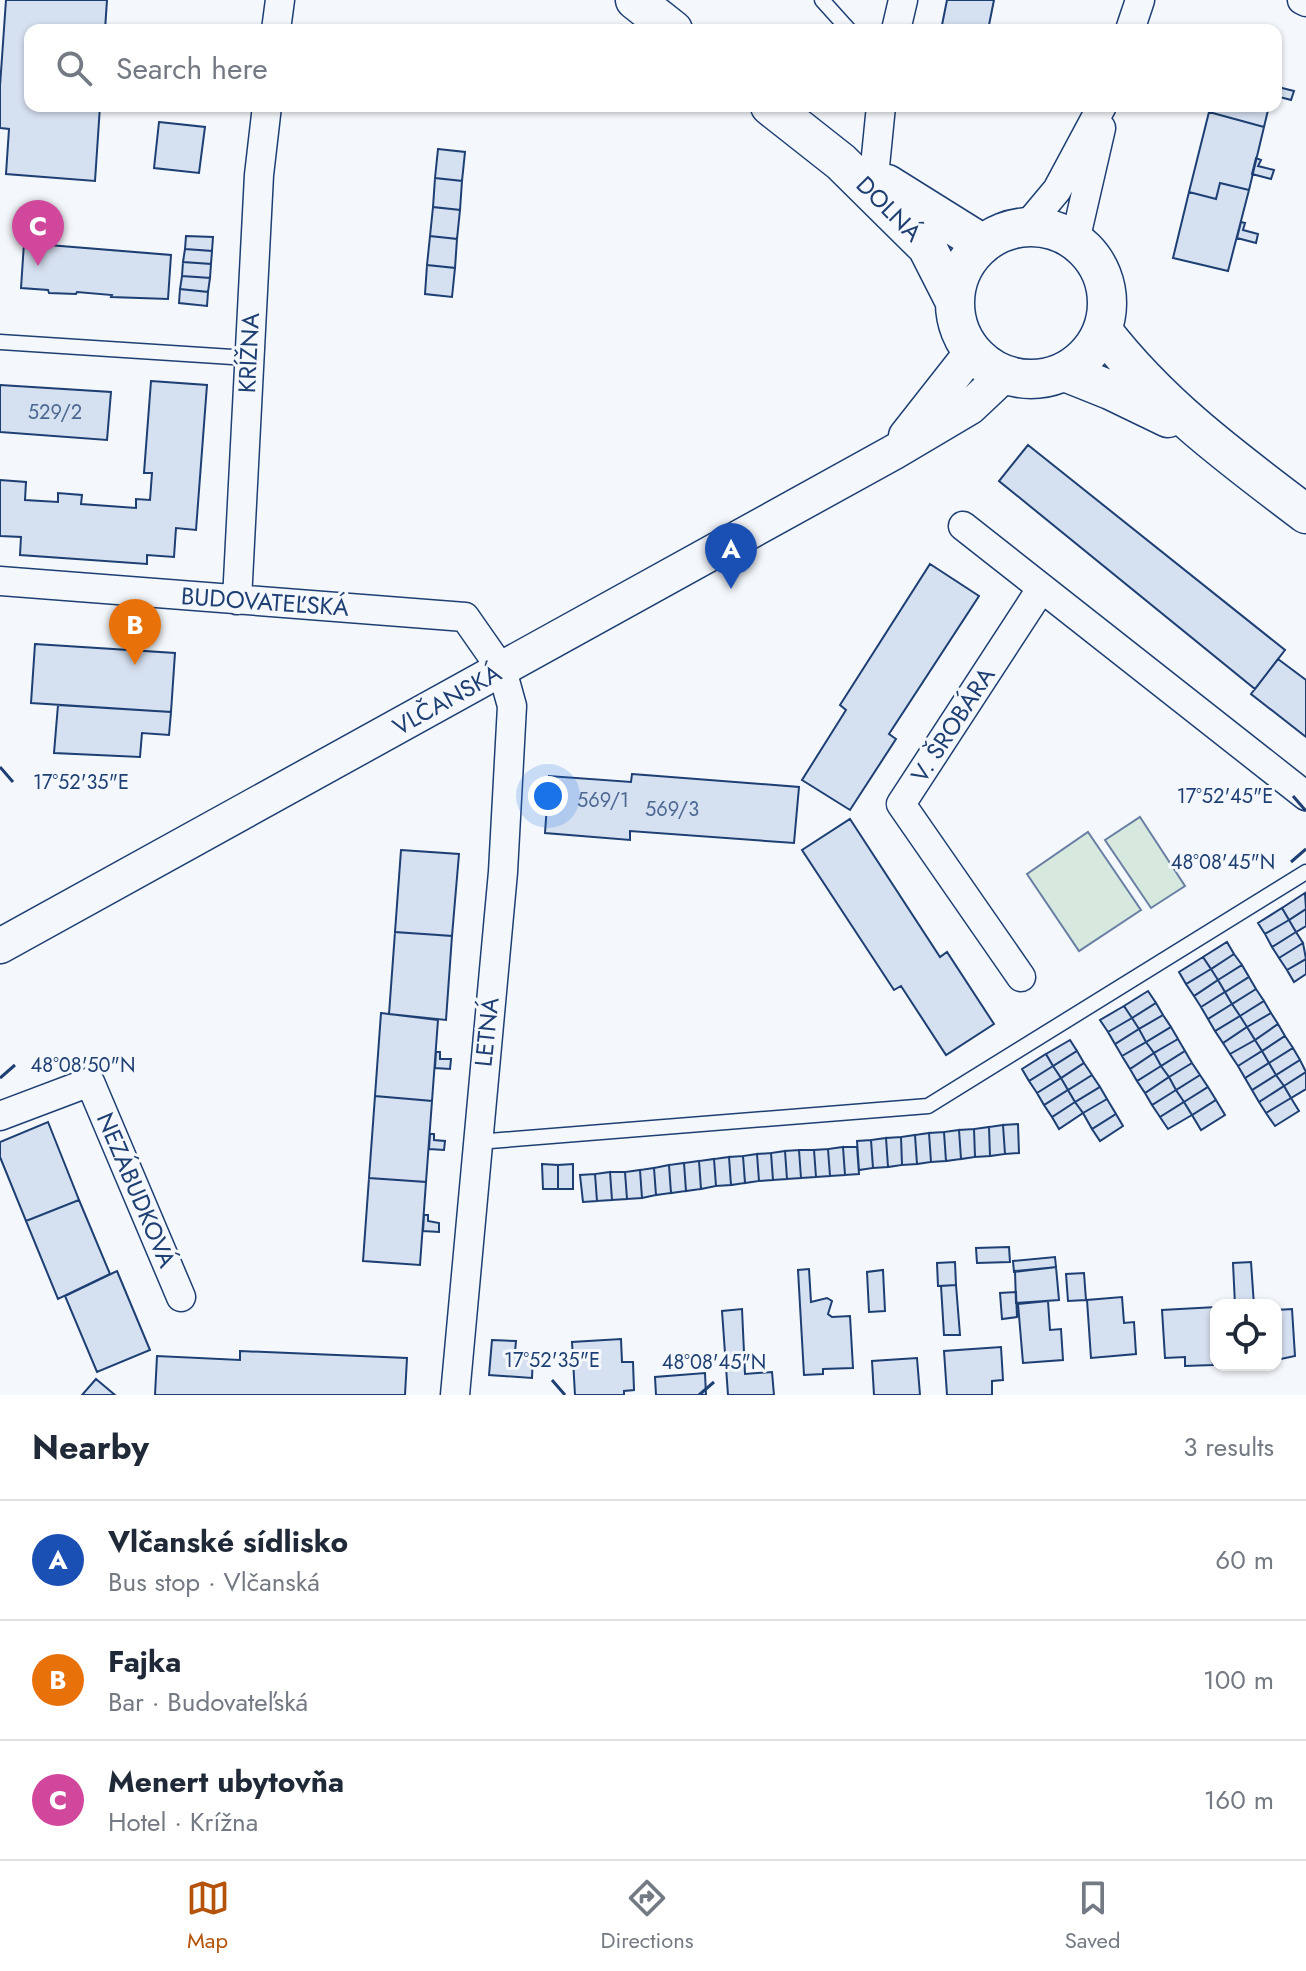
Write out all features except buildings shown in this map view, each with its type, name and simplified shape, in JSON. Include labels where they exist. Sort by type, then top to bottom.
[{"type":"main road","points":[[635,0],[665,24]]},
{"type":"main road","name":"DOLNÁ","points":[[778,112],[858,169],[983,244]]},
{"type":"main road","name":"DOLNÁ","points":[[858,169],[927,247],[955,302]]},
{"type":"main road","points":[[1026,227],[1052,230],[1075,241],[1094,258],[1104,281],[1107,306],[1103,331],[1093,347],[1081,361],[1053,376],[1029,379],[1004,375],[987,366],[972,352],[962,336],[956,317],[958,280],[968,260],[983,244],[1003,233],[1026,227]]},
{"type":"main road","points":[[1103,331],[1129,365],[1200,434],[1306,514]]},
{"type":"main road","points":[[1065,372],[1110,390],[1200,434]]},
{"type":"street","points":[[277,24],[280,0]]},
{"type":"street","points":[[897,24],[903,0]]},
{"type":"street","points":[[1132,24],[1140,0]]},
{"type":"street","name":"KRÍŽNA","points":[[237,600],[248,358],[259,175],[266,112]]},
{"type":"street","points":[[858,169],[879,112]]},
{"type":"street","points":[[1026,227],[1057,190],[1101,112]]},
{"type":"street","points":[[1075,241],[1103,112]]},
{"type":"street","name":"VLČANSKÁ","points":[[894,452],[972,352]]},
{"type":"street","name":"VLČANSKÁ","points":[[0,946],[894,452],[970,407],[1004,375]]},
{"type":"street","points":[[963,526],[1306,796]]},
{"type":"street","name":"BUDOVATEĽSKÁ","points":[[0,581],[465,617],[502,670]]},
{"type":"street","name":"V. ŠROBÁRA","points":[[1021,977],[901,804],[1041,589]]},
{"type":"street","name":"LETNÁ","points":[[455,1395],[503,872],[512,706],[502,670]]},
{"type":"street","name":"NEZÁBUDKOVÁ","points":[[0,1116],[90,1082],[181,1297]]},
{"type":"lane","points":[[822,0],[844,24]]},
{"type":"lane","points":[[0,342],[248,358]]},
{"type":"lane","points":[[477,1142],[928,1106],[1306,872]]},
{"type":"shaded area","points":[[1140,817],[1185,886],[1151,908],[1105,840]]},
{"type":"shaded area","points":[[1088,832],[1141,910],[1079,951],[1027,874]]},
{"type":"place","name":"Menert ubytovňa","points":[[38,266]]},
{"type":"place","name":"Vlčanské sídlisko","points":[[731,589]]},
{"type":"place","name":"Fajka","points":[[135,665]]}]
